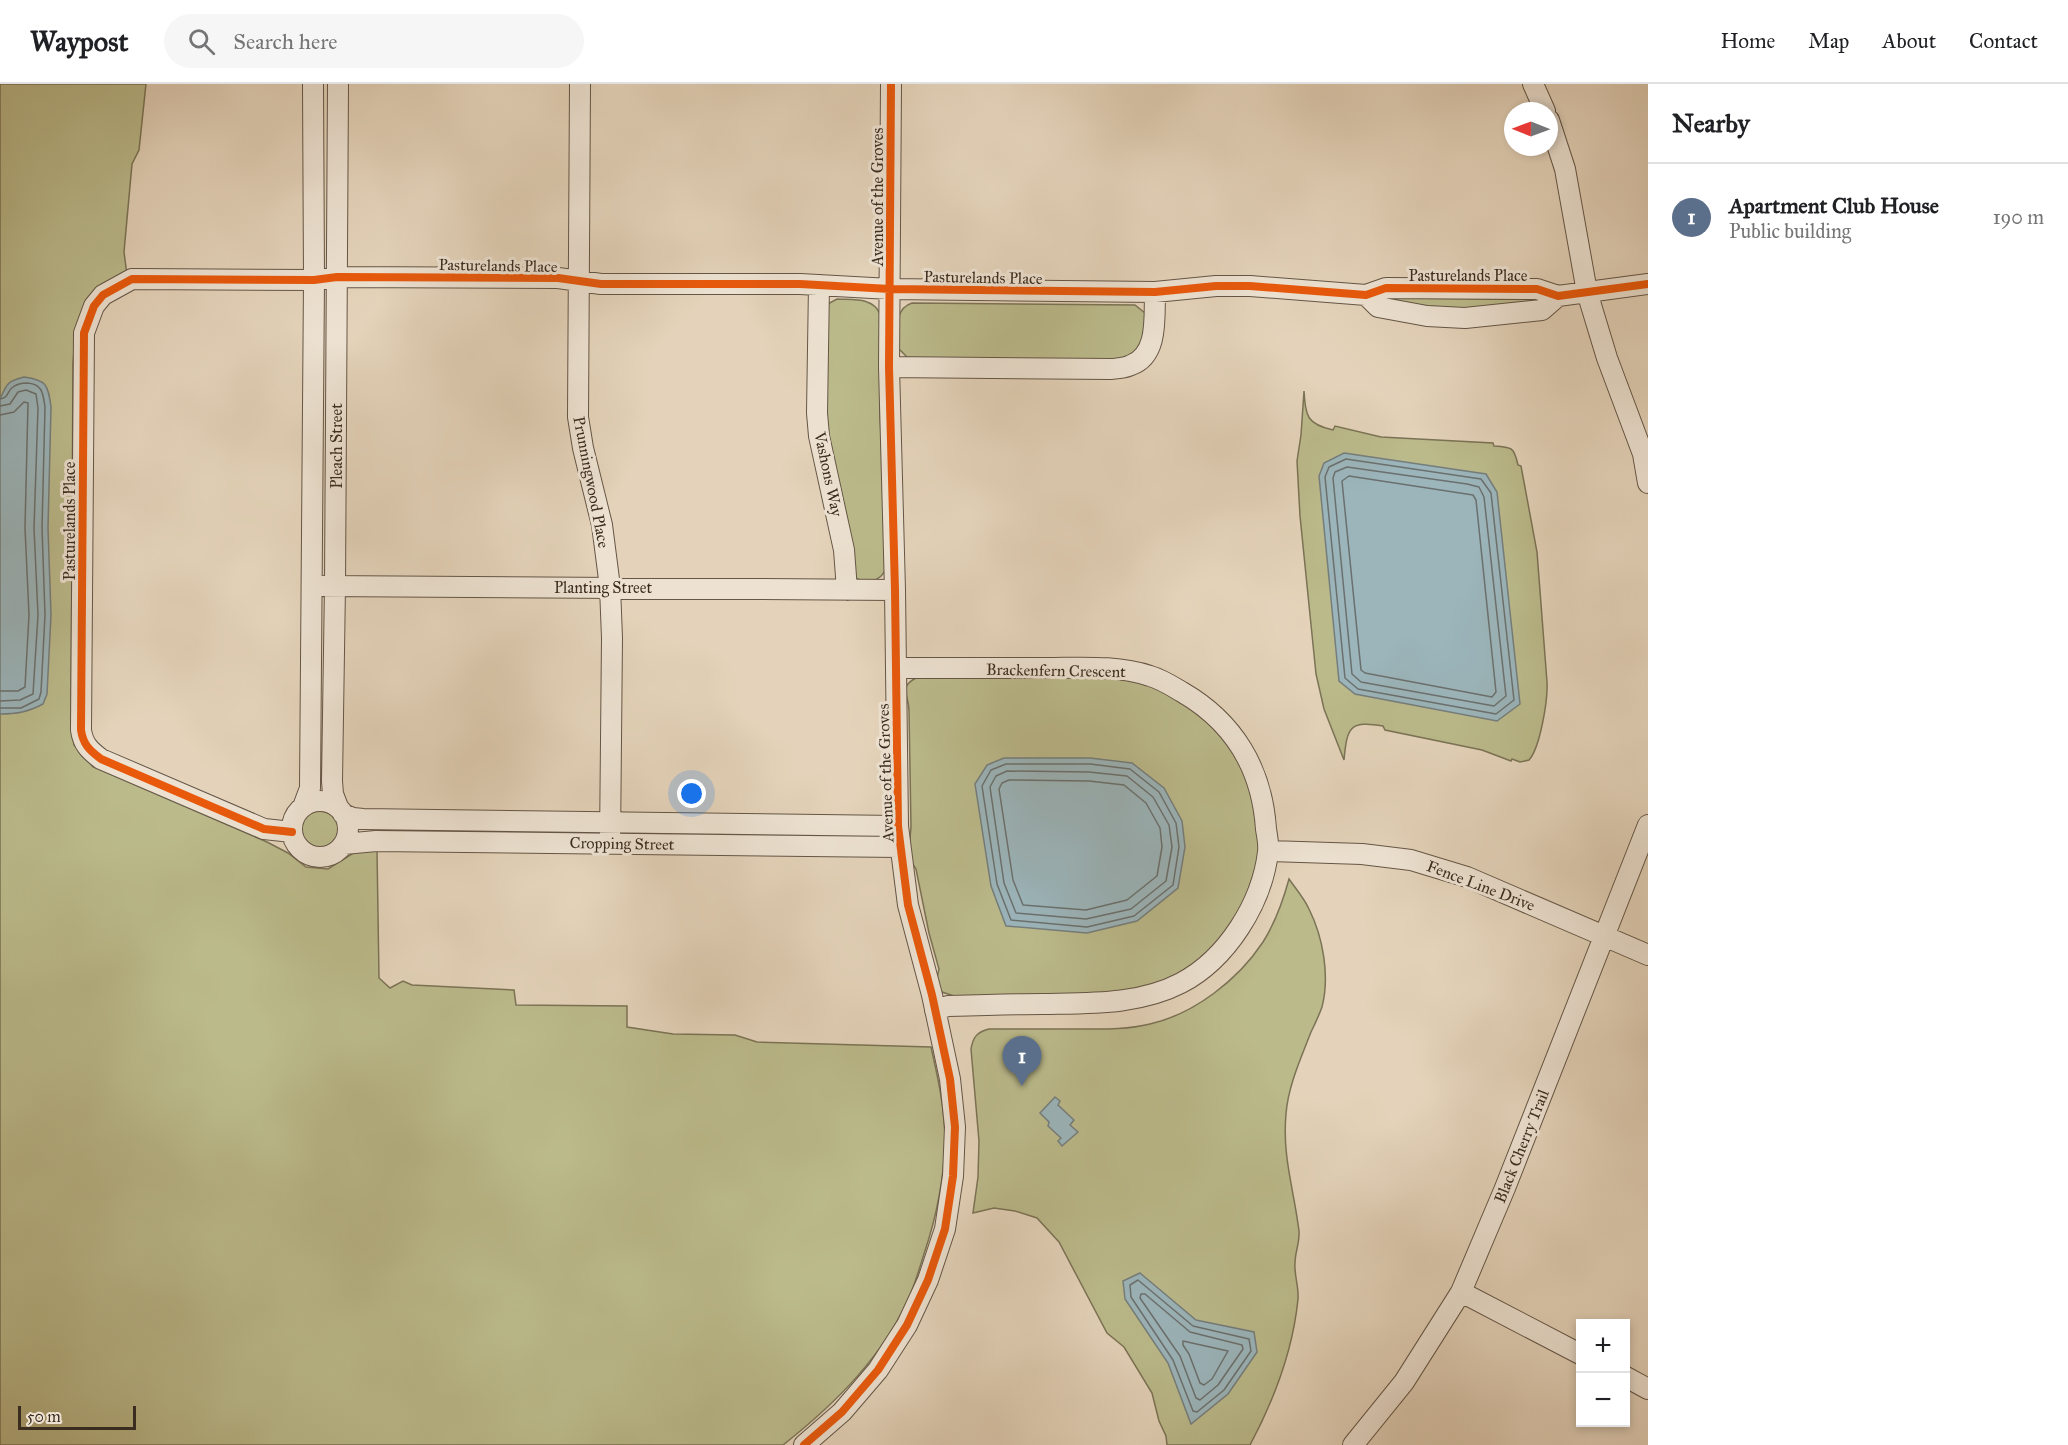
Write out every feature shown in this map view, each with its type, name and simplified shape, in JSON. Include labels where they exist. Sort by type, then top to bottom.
[{"type":"street","name":"Pleach Street","points":[[303,807],[310,788],[314,280],[313,84]]},
{"type":"street","name":"Pleach Street","points":[[338,84],[332,782],[333,794],[340,811]]},
{"type":"street","name":"Prunningwood Place","points":[[580,84],[578,417],[583,448],[602,525],[610,587],[612,638],[610,843]]},
{"type":"street","name":"Avenue of the Groves","points":[[804,1445],[842,1412],[878,1370],[907,1325],[928,1280],[945,1229],[953,1176],[955,1127],[950,1079],[908,905],[898,826],[889,366],[891,84]]},
{"type":"street","points":[[1533,84],[1541,102]]},
{"type":"street","points":[[1558,148],[1565,169],[1587,292],[1607,358],[1643,454],[1648,483]]},
{"type":"street","name":"Pasturelands Place","points":[[292,832],[264,829],[100,759],[82,740],[84,333],[94,306],[103,295],[132,279],[558,278],[601,284],[819,285],[890,290],[1155,292],[1216,286],[1250,286],[1366,295],[1386,288],[1537,289],[1558,296],[1648,284]]},
{"type":"street","name":"Vashons Way","points":[[819,285],[817,413],[819,436],[844,550],[848,590]]},
{"type":"street","points":[[889,366],[1112,369],[1132,365],[1144,357],[1151,345],[1155,292]]},
{"type":"street","name":"Pasturelands Place","points":[[1366,295],[1378,307],[1427,316],[1465,318],[1542,310],[1558,296]]},
{"type":"street","name":"Planting Street","points":[[312,586],[895,590]]},
{"type":"street","name":"Brackenfern Crescent","points":[[896,668],[1107,669],[1152,676],[1198,701],[1219,719],[1236,740],[1250,764],[1258,784],[1265,814],[1268,851],[1261,881],[1240,927],[1225,950],[1211,963],[1180,984],[1151,995],[1127,1000],[1094,1003],[948,1006],[935,1010]]},
{"type":"street","points":[[318,801],[327,802],[340,811],[347,822],[348,833],[344,844],[331,855],[313,856],[298,847],[292,832],[293,822],[303,807],[318,801]]},
{"type":"street","name":"Cropping Street","points":[[340,811],[353,818],[363,819],[898,826]]},
{"type":"street","name":"Black Cherry Trail","points":[[1353,1445],[1404,1382],[1461,1292],[1505,1188],[1648,825]]},
{"type":"street","name":"Cropping Street","points":[[344,844],[376,841],[900,847]]},
{"type":"street","name":"Fence Line Drive","points":[[1268,851],[1362,854],[1411,860],[1467,877],[1648,955]]},
{"type":"street","points":[[1461,1292],[1576,1351]]},
{"type":"street","points":[[1630,1379],[1648,1389]]},
{"type":"shaded area","points":[[0,84],[146,84],[139,150],[132,164],[124,252],[127,275],[89,301],[79,319],[74,345],[71,723],[74,745],[93,767],[267,842],[288,853],[306,867],[328,869],[355,852],[377,850],[379,978],[390,988],[403,981],[412,985],[514,990],[516,1005],[627,1006],[627,1027],[673,1034],[735,1035],[757,1042],[931,1047],[939,1082],[945,1130],[944,1156],[936,1213],[913,1288],[900,1316],[873,1358],[821,1413],[783,1445],[0,1445]]},
{"type":"shaded area","points":[[837,299],[868,302],[880,314],[880,415],[887,562],[884,573],[871,581],[855,578],[826,453],[824,306]]},
{"type":"shaded area","points":[[1389,299],[1519,299],[1538,302],[1484,312],[1389,302]]},
{"type":"shaded area","points":[[912,303],[1135,305],[1145,313],[1146,343],[1124,361],[908,358],[898,348],[897,328],[902,310]]},
{"type":"shaded area","points":[[1304,391],[1309,418],[1324,428],[1333,430],[1335,426],[1381,437],[1493,443],[1494,446],[1513,451],[1518,465],[1521,466],[1537,552],[1547,682],[1546,700],[1537,745],[1529,760],[1520,762],[1512,759],[1511,761],[1482,750],[1385,730],[1383,726],[1363,724],[1352,729],[1349,734],[1344,760],[1324,709],[1316,674],[1300,516],[1297,461]]},
{"type":"shaded area","points":[[918,677],[1105,677],[1140,682],[1174,696],[1209,721],[1234,752],[1251,789],[1259,847],[1257,863],[1243,906],[1219,942],[1186,971],[1158,984],[1109,996],[954,996],[942,992],[936,983],[939,969],[916,869],[910,860],[909,850],[911,827],[909,705],[906,688]]},
{"type":"shaded area","points":[[319,811],[334,818],[341,833],[334,848],[319,855],[304,848],[297,833],[304,818]]},
{"type":"shaded area","points":[[1289,879],[1307,905],[1314,920],[1324,957],[1325,970],[1322,1007],[1296,1072],[1289,1093],[1286,1114],[1287,1159],[1299,1235],[1295,1259],[1298,1299],[1292,1337],[1267,1410],[1250,1445],[1167,1445],[1152,1393],[1124,1347],[1107,1333],[1059,1242],[1037,1218],[1015,1211],[994,1208],[973,1213],[978,1177],[979,1141],[971,1049],[974,1038],[989,1029],[1095,1029],[1141,1026],[1166,1019],[1198,1004],[1228,982],[1253,956],[1275,920]]},
{"type":"water","points":[[24,377],[38,380],[45,385],[51,407],[48,528],[51,615],[47,694],[43,704],[38,707],[12,714],[0,714],[0,399],[9,384]]},
{"type":"water","points":[[1344,453],[1486,474],[1497,492],[1520,704],[1497,721],[1355,694],[1339,681],[1319,476],[1324,463]]},
{"type":"water","points":[[1004,758],[1090,758],[1132,763],[1164,788],[1182,821],[1185,847],[1178,888],[1137,921],[1087,933],[1006,926],[991,886],[975,784],[987,765]]},
{"type":"water","points":[[1055,1097],[1060,1101],[1058,1105],[1074,1120],[1070,1125],[1078,1132],[1062,1146],[1058,1141],[1061,1138],[1048,1126],[1049,1122],[1040,1113]]},
{"type":"water","points":[[1140,1273],[1196,1320],[1254,1332],[1257,1352],[1228,1394],[1191,1424],[1168,1363],[1125,1299],[1123,1281]]},
{"type":"cycle path","points":[[804,1445],[842,1412],[878,1370],[907,1325],[928,1280],[945,1229],[953,1176],[955,1127],[950,1079],[932,995],[908,905],[898,826],[889,367],[891,84]]},
{"type":"cycle path","points":[[292,832],[264,829],[101,759],[93,753],[83,739],[81,730],[84,333],[94,306],[103,295],[132,279],[558,278],[601,284],[800,284],[890,289],[1155,292],[1216,286],[1250,286],[1366,295],[1386,288],[1537,289],[1558,296],[1648,284]]},
{"type":"place","name":"Apartment Club House","points":[[1022,1086]]}]
